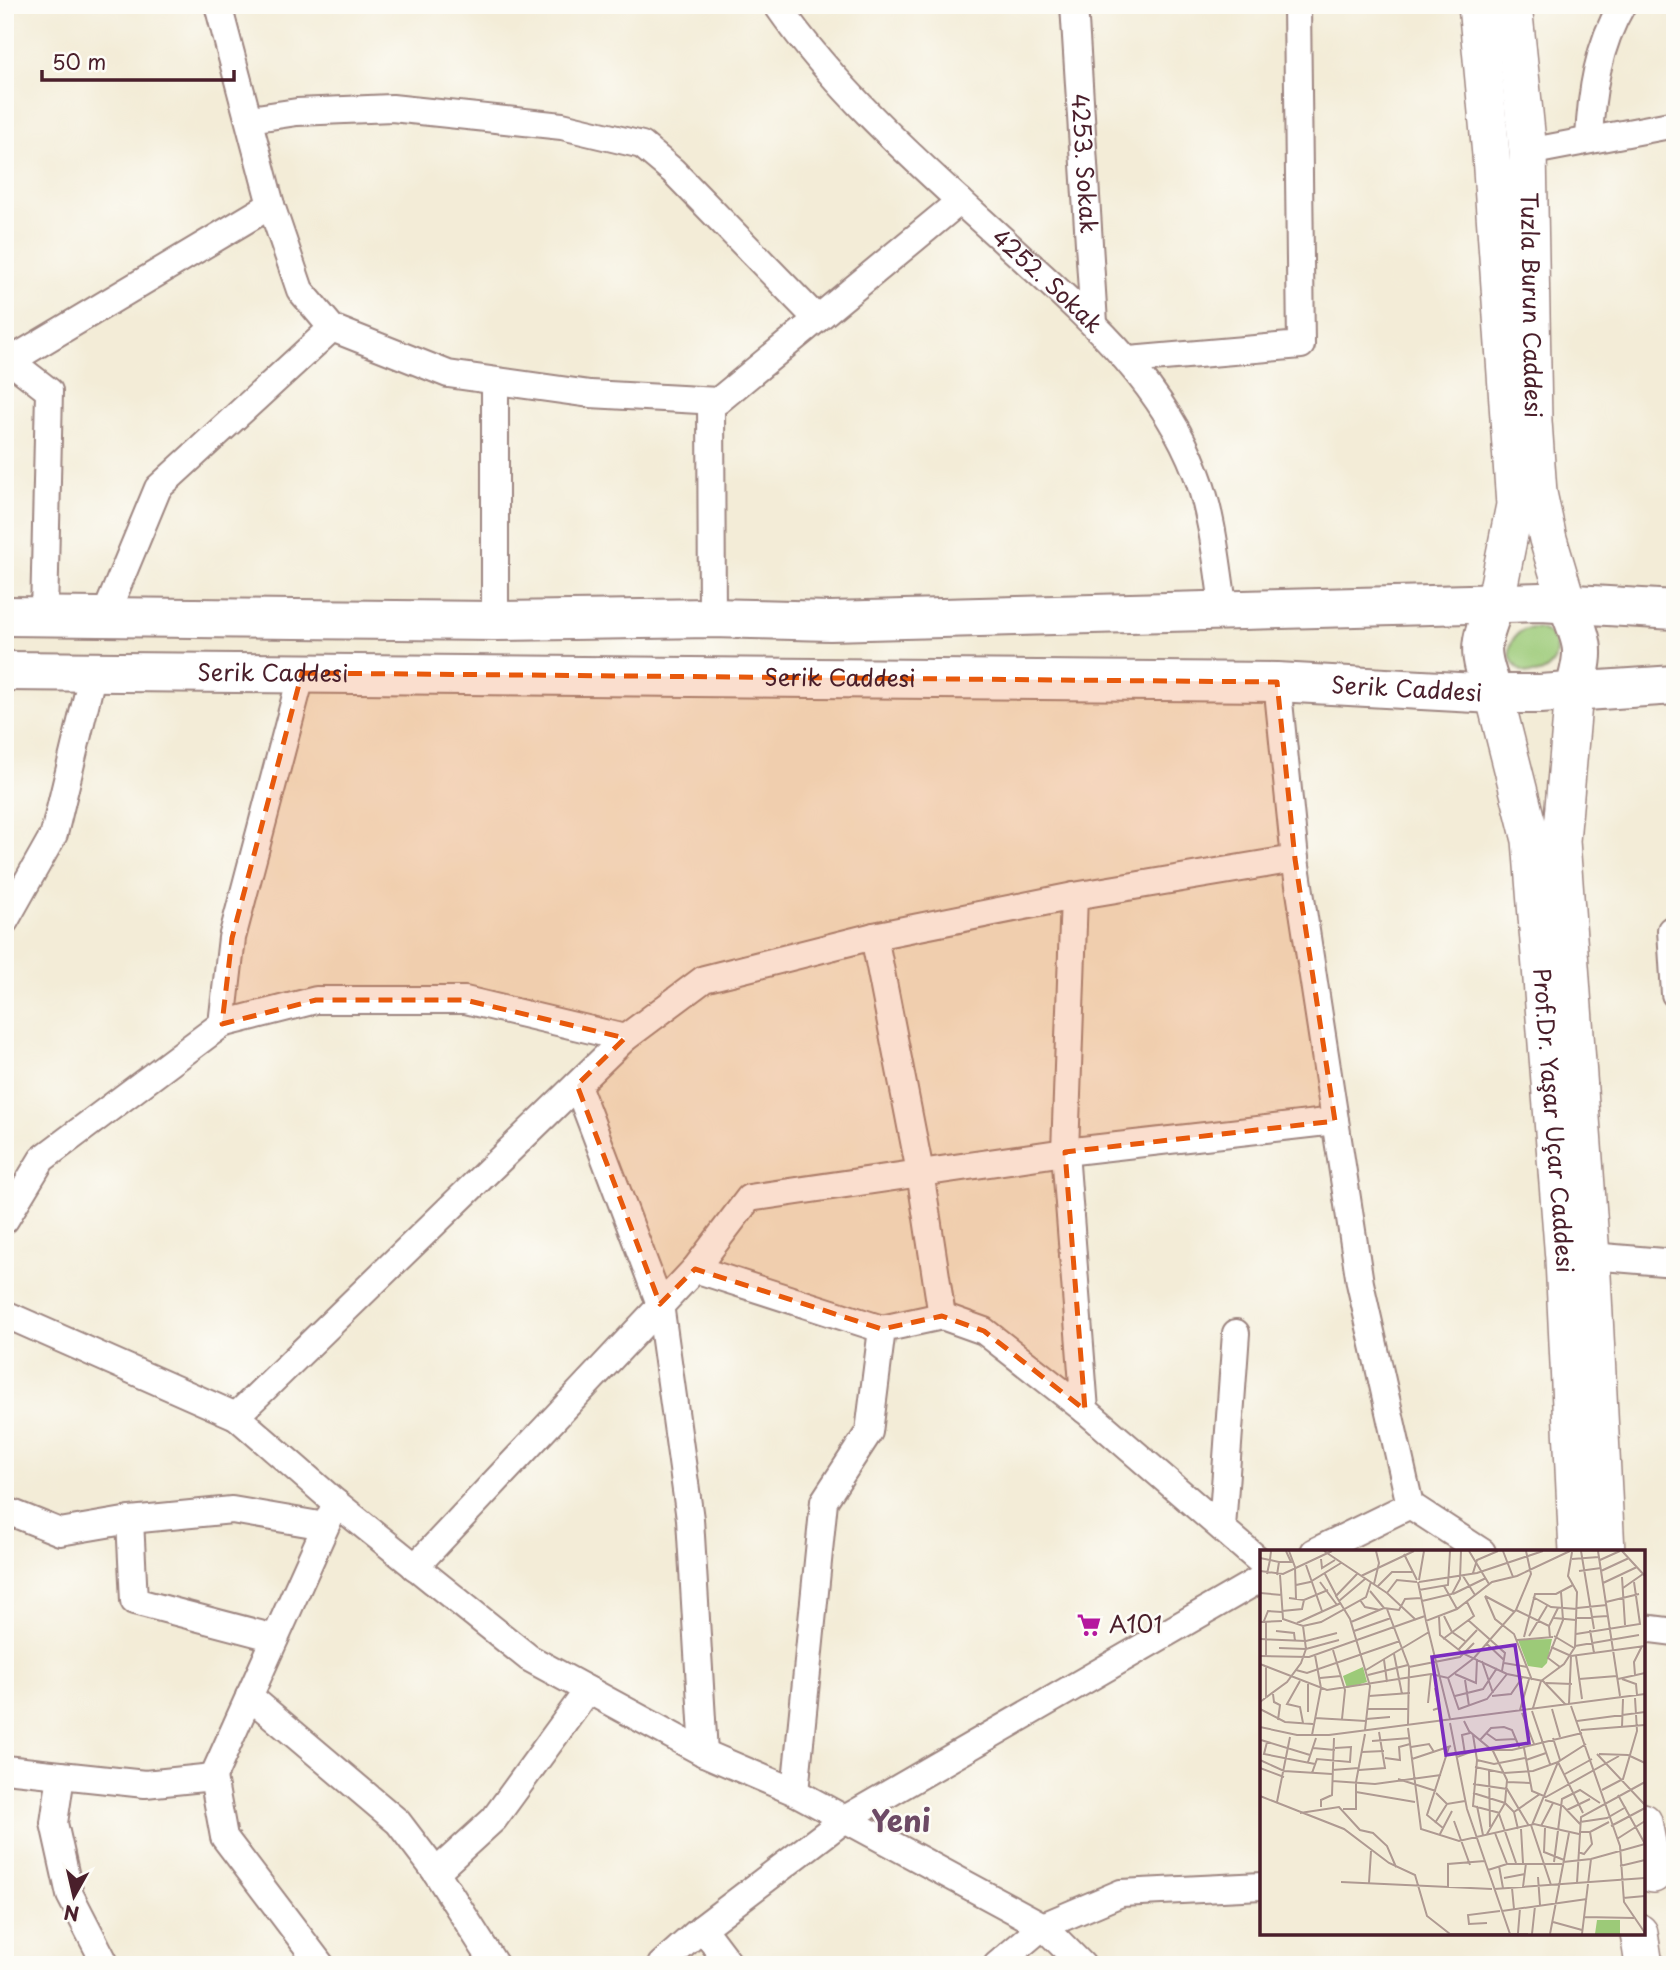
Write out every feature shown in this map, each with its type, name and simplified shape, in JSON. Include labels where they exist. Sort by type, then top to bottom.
[{"type":"highway","points":[[1567,603],[1583,641],[1583,663],[1574,692]]},
{"type":"highway","points":[[5,615],[495,621],[712,618],[830,621],[1567,603],[1675,610]]},
{"type":"highway","points":[[1494,694],[1483,665],[1482,639],[1495,604]]},
{"type":"highway","name":"Serik Caddesi","points":[[5,671],[1277,682],[1494,694],[1675,685]]},
{"type":"main road","name":"Tuzla Burun Caddesi","points":[[1477,5],[1491,155],[1515,505],[1495,604]]},
{"type":"main road","name":"Tuzla Burun Caddesi","points":[[1513,5],[1528,152],[1533,421],[1538,493],[1567,603]]},
{"type":"main road","points":[[1574,692],[1561,841],[1591,1256],[1606,1550]]},
{"type":"main road","name":"Prof.Dr. Yaşar Uçar Caddesi","points":[[1494,694],[1531,840],[1564,1259],[1578,1550]]},
{"type":"main road","points":[[1645,1830],[1657,1875]]},
{"type":"main road","points":[[1639,1935],[1644,1965]]},
{"type":"street","points":[[218,5],[271,205],[300,290],[332,328],[448,374],[590,394],[718,401],[960,201]]},
{"type":"street","name":"4252. Sokak","points":[[777,5],[832,76],[877,123],[1094,323],[1129,360],[1156,395],[1196,471],[1207,505],[1224,612]]},
{"type":"street","name":"4253. Sokak","points":[[1074,5],[1094,323]]},
{"type":"street","points":[[1129,360],[1301,345],[1297,5]]},
{"type":"street","points":[[1589,139],[1599,63],[1622,5]]},
{"type":"street","points":[[250,119],[297,112],[392,108],[562,126],[642,145],[673,171],[817,319]]},
{"type":"street","points":[[1528,152],[1675,124]]},
{"type":"street","points":[[44,616],[49,391],[8,359],[271,205]]},
{"type":"street","points":[[104,616],[158,488],[332,328]]},
{"type":"street","points":[[495,381],[495,621]]},
{"type":"street","points":[[711,401],[712,618]]},
{"type":"street","points":[[5,922],[54,834],[93,671]]},
{"type":"street","points":[[222,1024],[232,938],[302,673]]},
{"type":"street","points":[[1277,682],[1295,859],[1360,1283],[1410,1505],[1479,1550]]},
{"type":"street","points":[[236,1416],[625,1038],[704,979],[874,936],[1074,896],[1295,859]]},
{"type":"street","points":[[1074,896],[1065,1152],[1084,1410]]},
{"type":"street","points":[[1675,930],[1671,930],[1675,994]]},
{"type":"street","points":[[874,936],[920,1172],[942,1317]]},
{"type":"street","points":[[5,1220],[42,1158],[222,1024],[316,1000],[465,1000],[625,1038]]},
{"type":"street","points":[[577,1085],[660,1304],[690,1519],[705,1753]]},
{"type":"street","points":[[415,1567],[695,1269],[749,1198],[1065,1152],[1335,1121]]},
{"type":"street","points":[[1591,1256],[1675,1263]]},
{"type":"street","points":[[695,1269],[881,1329],[942,1317],[984,1331],[1084,1410],[1260,1561]]},
{"type":"street","points":[[5,1314],[236,1416],[330,1514],[415,1567],[528,1658],[705,1753],[795,1792],[1043,1926],[1082,1965]]},
{"type":"street","points":[[795,1792],[824,1501],[869,1432],[881,1329]]},
{"type":"street","points":[[1222,1528],[1236,1333]]},
{"type":"street","points":[[1318,1550],[1410,1505]]},
{"type":"street","points":[[5,1510],[60,1532],[130,1520],[232,1510],[330,1514]]},
{"type":"street","points":[[321,1965],[224,1837],[213,1776],[330,1514]]},
{"type":"street","points":[[130,1520],[134,1601],[275,1638]]},
{"type":"street","points":[[661,1965],[702,1928],[845,1819],[1260,1579]]},
{"type":"street","points":[[1645,1628],[1675,1632]]},
{"type":"street","points":[[436,1872],[494,1819],[588,1690]]},
{"type":"street","points":[[249,1696],[398,1822],[436,1872],[495,1965]]},
{"type":"street","points":[[5,1769],[145,1784],[213,1776]]},
{"type":"street","points":[[61,1775],[54,1823],[70,1895],[106,1965]]},
{"type":"street","points":[[997,1965],[1043,1926],[1121,1893],[1260,1886]]},
{"type":"street","points":[[702,1928],[730,1965]]},
{"type":"highlighted area","points":[[302,673],[1277,682],[1295,859],[1335,1121],[1065,1152],[1085,1410],[984,1331],[942,1316],[882,1329],[695,1269],[660,1304],[577,1085],[625,1038],[465,1000],[316,1000],[222,1024],[232,938]]},
{"type":"green space","points":[[1533,628],[1549,635],[1556,651],[1549,667],[1533,674],[1517,667],[1510,651],[1517,635]]},
{"type":"place","name":"A101","points":[[1089,1625]]},
{"type":"district","name":"Yeni","points":[[901,1822]]}]
